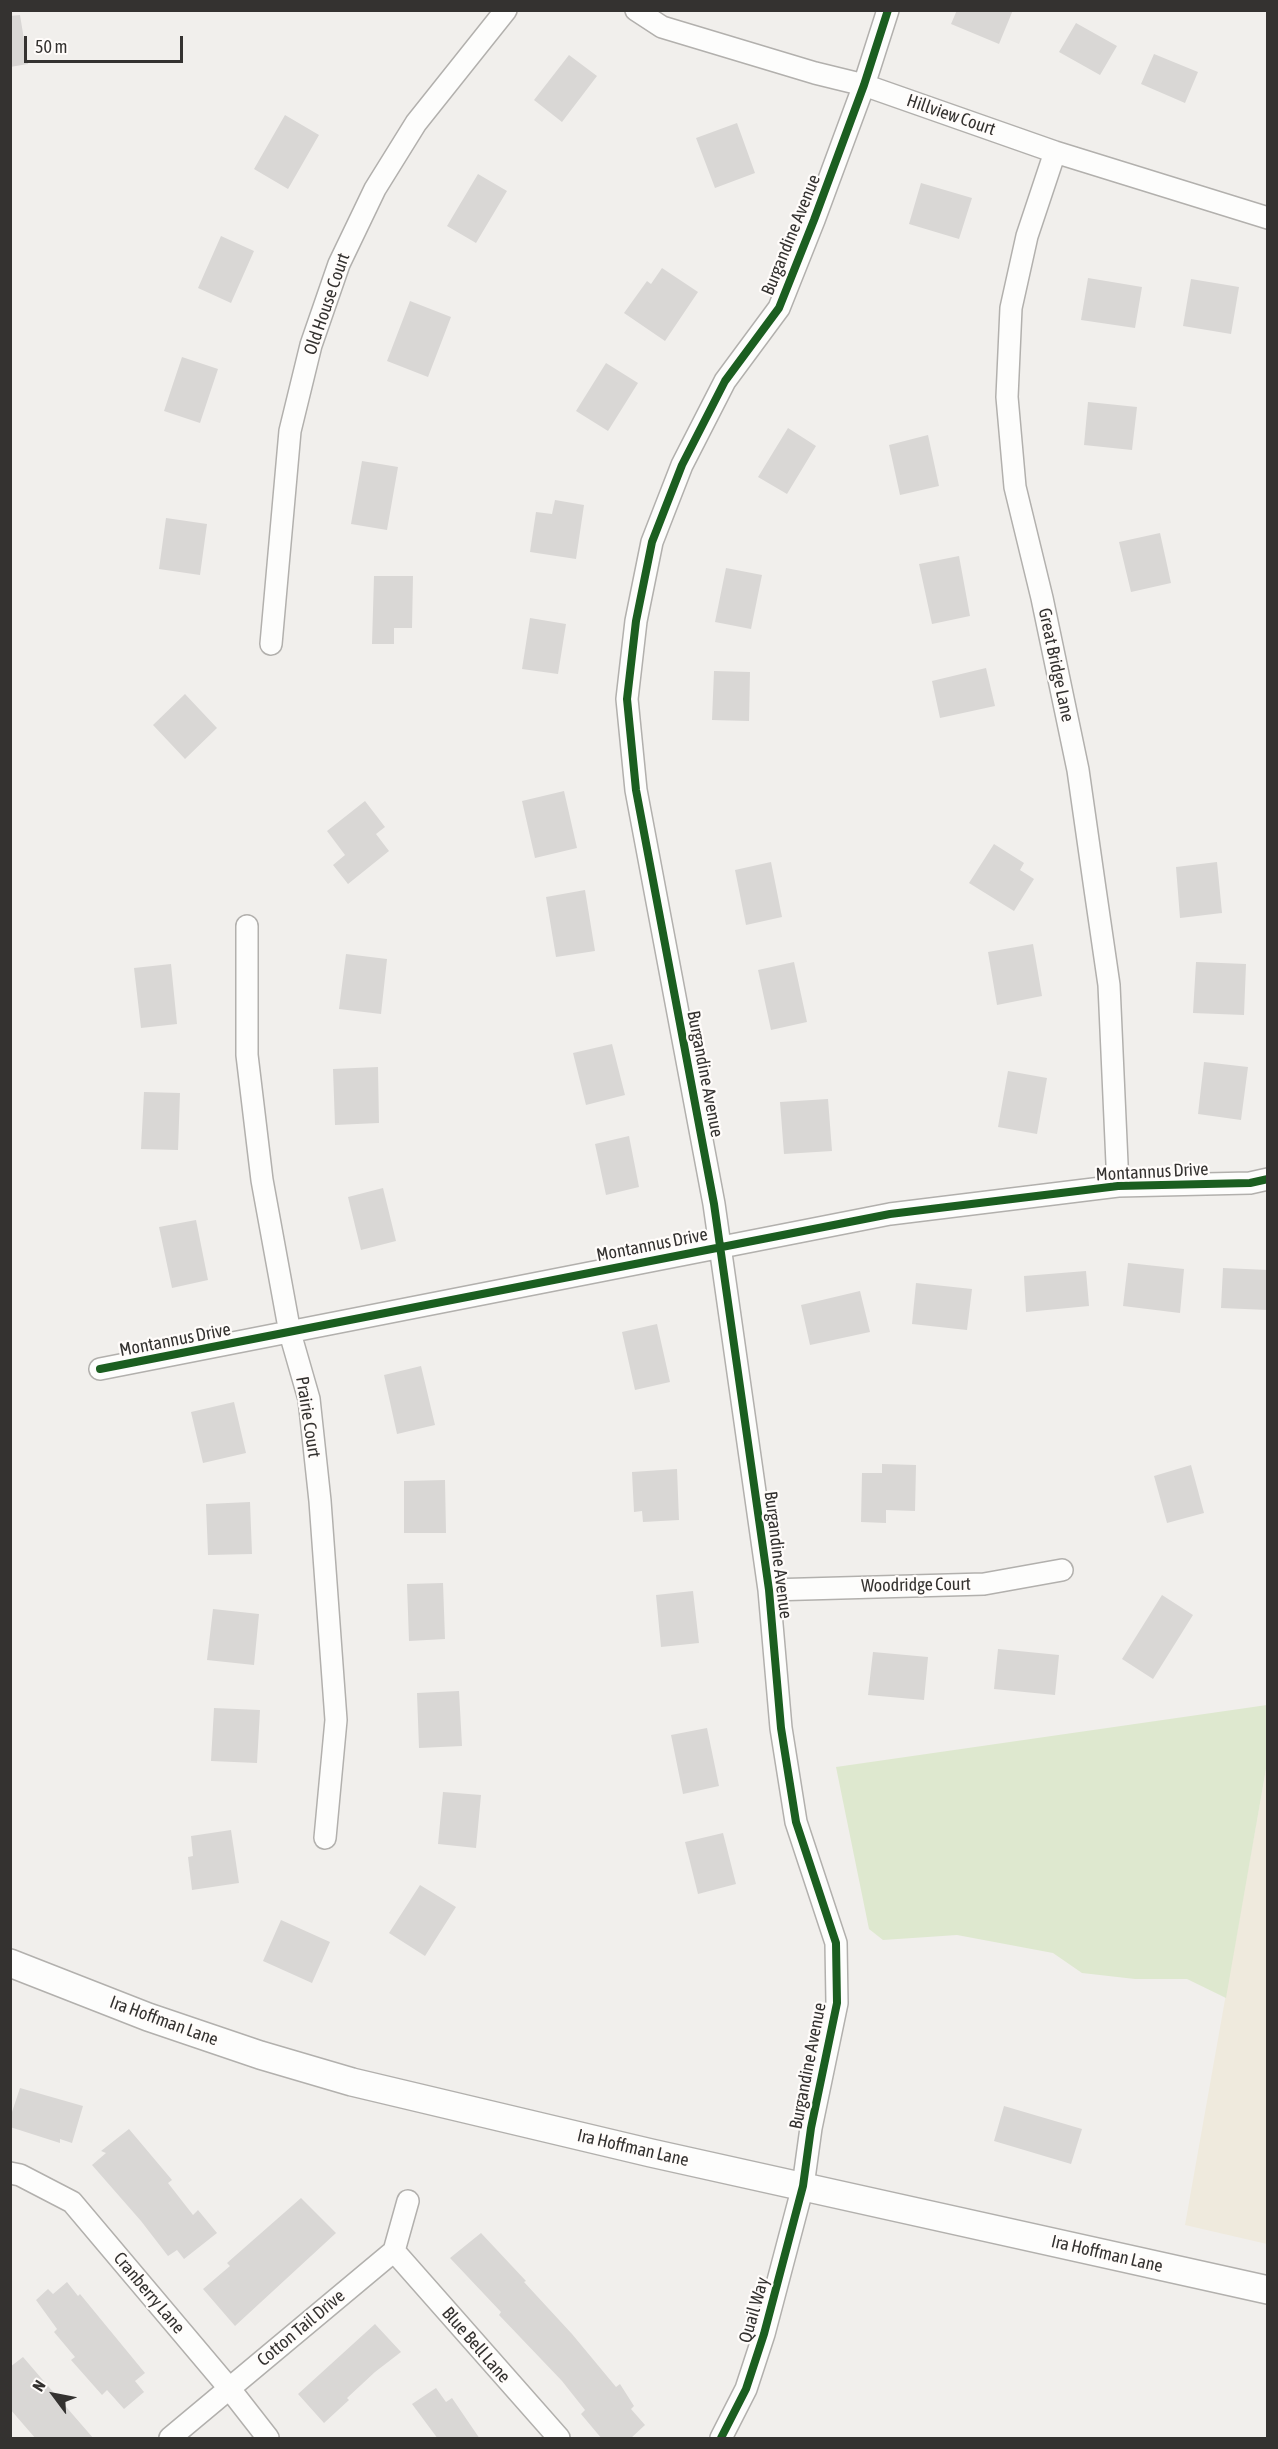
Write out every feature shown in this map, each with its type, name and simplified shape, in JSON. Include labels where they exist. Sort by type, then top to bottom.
[{"type":"main road","name":"Ira Hoffman Lane","points":[[14,1964],[147,2017],[260,2055],[352,2082],[651,2153],[1268,2290]]},
{"type":"street","name":"Old House Court","points":[[271,644],[290,431],[311,345],[339,264],[375,189],[416,123],[506,10]]},
{"type":"street","name":"Hillview Court","points":[[636,10],[662,27],[815,73],[864,85],[1055,152],[1268,218]]},
{"type":"street","name":"Burgandine Avenue","points":[[803,2186],[811,2128],[837,2003],[836,1943],[796,1822],[781,1728],[769,1590],[720,1246],[636,789],[627,699],[636,621],[652,542],[682,465],[725,381],[779,308],[864,85],[888,10]]},
{"type":"street","name":"Great Bridge Lane","points":[[1055,152],[1027,236],[1011,308],[1007,397],[1015,487],[1042,598],[1078,771],[1094,877],[1109,985],[1118,1186]]},
{"type":"street","name":"Prairie Court","points":[[247,926],[247,1055],[262,1180],[290,1333],[310,1411],[320,1501],[336,1720],[325,1838]]},
{"type":"street","name":"Montannus Drive","points":[[100,1369],[890,1214],[1118,1186],[1262,1183]]},
{"type":"street","name":"Woodridge Court","points":[[769,1590],[984,1584],[1062,1570]]},
{"type":"street","name":"Cranberry Lane","points":[[10,2173],[20,2175],[72,2202],[229,2388],[268,2439]]},
{"type":"street","name":"Quail Way","points":[[721,2439],[746,2388],[764,2334],[803,2186]]},
{"type":"street","points":[[394,2251],[408,2201]]},
{"type":"street","name":"Cotton Tail Drive","points":[[170,2439],[394,2251]]},
{"type":"street","name":"Blue Bell Lane","points":[[394,2251],[558,2439]]},
{"type":"shaded area","points":[[1267,1763],[1267,2244],[1185,2225]]},
{"type":"green space","points":[[1267,1705],[1267,1763],[1226,1998],[1187,1979],[1135,1979],[1082,1973],[1053,1953],[957,1935],[883,1940],[869,1929],[836,1767]]},
{"type":"building","points":[[957,10],[1013,10],[999,44],[951,24]]},
{"type":"building","points":[[20,15],[28,64],[10,67],[10,16]]},
{"type":"building","points":[[1076,23],[1117,46],[1100,75],[1059,52]]},
{"type":"building","points":[[1154,54],[1198,72],[1185,103],[1141,84]]},
{"type":"building","points":[[569,55],[597,76],[562,122],[534,100]]},
{"type":"building","points":[[285,115],[319,135],[288,189],[254,169]]},
{"type":"building","points":[[737,123],[755,173],[715,188],[696,138]]},
{"type":"building","points":[[478,174],[507,191],[476,243],[447,226]]},
{"type":"building","points":[[921,183],[972,198],[959,239],[909,224]]},
{"type":"building","points":[[221,236],[254,251],[231,303],[198,288]]},
{"type":"building","points":[[662,268],[698,292],[665,341],[624,313],[647,281],[651,284]]},
{"type":"building","points":[[1088,278],[1142,287],[1135,328],[1081,320]]},
{"type":"building","points":[[1191,279],[1239,287],[1231,334],[1183,326]]},
{"type":"building","points":[[410,301],[451,317],[428,377],[387,361]]},
{"type":"building","points":[[182,357],[218,369],[200,423],[164,411]]},
{"type":"building","points":[[606,363],[638,383],[608,431],[576,411]]},
{"type":"building","points":[[1088,402],[1137,407],[1132,450],[1084,445]]},
{"type":"building","points":[[788,428],[816,446],[787,494],[758,477]]},
{"type":"building","points":[[928,435],[939,486],[900,495],[889,445]]},
{"type":"building","points":[[362,461],[398,467],[387,530],[351,524]]},
{"type":"building","points":[[555,500],[584,505],[576,559],[530,552],[536,512],[552,514]]},
{"type":"building","points":[[166,518],[207,524],[200,575],[159,569]]},
{"type":"building","points":[[1160,533],[1171,583],[1131,592],[1119,542]]},
{"type":"building","points":[[959,556],[970,616],[932,624],[919,564]]},
{"type":"building","points":[[726,568],[762,575],[751,629],[715,622]]},
{"type":"building","points":[[374,576],[413,576],[412,628],[394,628],[394,644],[372,644]]},
{"type":"building","points":[[530,618],[566,624],[558,674],[522,669]]},
{"type":"building","points":[[986,668],[995,706],[940,718],[932,681]]},
{"type":"building","points":[[714,671],[750,672],[749,721],[712,720]]},
{"type":"building","points":[[185,694],[217,728],[185,759],[153,725]]},
{"type":"building","points":[[564,791],[577,848],[535,858],[522,801]]},
{"type":"building","points":[[365,801],[385,827],[376,834],[389,851],[348,884],[333,865],[345,855],[327,831]]},
{"type":"building","points":[[994,844],[1024,863],[1020,870],[1034,879],[1014,911],[969,883]]},
{"type":"building","points":[[771,862],[782,917],[746,925],[735,870]]},
{"type":"building","points":[[1217,862],[1222,913],[1180,918],[1176,867]]},
{"type":"building","points":[[585,890],[595,951],[556,957],[546,897]]},
{"type":"building","points":[[1033,944],[1042,996],[997,1005],[988,952]]},
{"type":"building","points":[[346,954],[387,959],[381,1014],[339,1009]]},
{"type":"building","points":[[794,962],[807,1022],[771,1030],[758,970]]},
{"type":"building","points":[[1196,962],[1246,964],[1244,1015],[1193,1013]]},
{"type":"building","points":[[171,964],[177,1024],[141,1028],[134,968]]},
{"type":"building","points":[[612,1044],[625,1095],[586,1105],[573,1053]]},
{"type":"building","points":[[1204,1062],[1248,1067],[1241,1120],[1198,1114]]},
{"type":"building","points":[[378,1067],[379,1123],[335,1125],[333,1069]]},
{"type":"building","points":[[1008,1071],[1047,1078],[1037,1134],[998,1127]]},
{"type":"building","points":[[144,1092],[180,1093],[178,1150],[141,1149]]},
{"type":"building","points":[[828,1099],[832,1151],[784,1154],[780,1102]]},
{"type":"building","points":[[629,1136],[639,1187],[606,1195],[595,1144]]},
{"type":"building","points":[[383,1188],[396,1241],[361,1250],[348,1197]]},
{"type":"building","points":[[196,1220],[208,1280],[172,1288],[159,1227]]},
{"type":"building","points":[[1128,1263],[1184,1269],[1180,1313],[1123,1306]]},
{"type":"building","points":[[1223,1268],[1268,1270],[1268,1310],[1221,1308]]},
{"type":"building","points":[[1086,1271],[1089,1306],[1026,1312],[1024,1276]]},
{"type":"building","points":[[916,1283],[972,1289],[967,1330],[912,1324]]},
{"type":"building","points":[[860,1291],[870,1332],[810,1345],[801,1305]]},
{"type":"building","points":[[657,1324],[670,1382],[635,1390],[622,1332]]},
{"type":"building","points":[[421,1366],[435,1425],[397,1434],[384,1375]]},
{"type":"building","points":[[234,1402],[246,1453],[203,1463],[191,1412]]},
{"type":"building","points":[[882,1464],[916,1465],[915,1511],[886,1510],[886,1523],[861,1522],[862,1473],[882,1473]]},
{"type":"building","points":[[1191,1465],[1204,1513],[1167,1523],[1154,1476]]},
{"type":"building","points":[[677,1469],[679,1520],[643,1522],[642,1511],[634,1512],[632,1472]]},
{"type":"building","points":[[445,1480],[446,1533],[404,1533],[404,1481]]},
{"type":"building","points":[[250,1502],[252,1554],[208,1555],[206,1504]]},
{"type":"building","points":[[443,1583],[445,1639],[409,1641],[407,1584]]},
{"type":"building","points":[[693,1591],[699,1643],[661,1647],[656,1595]]},
{"type":"building","points":[[1162,1595],[1193,1615],[1153,1679],[1122,1659]]},
{"type":"building","points":[[213,1609],[259,1614],[254,1665],[207,1660]]},
{"type":"building","points":[[998,1649],[1059,1655],[1055,1695],[994,1689]]},
{"type":"building","points":[[873,1652],[928,1657],[924,1700],[868,1695]]},
{"type":"building","points":[[459,1691],[462,1746],[419,1748],[417,1693]]},
{"type":"building","points":[[214,1708],[260,1710],[257,1763],[211,1761]]},
{"type":"building","points":[[707,1728],[719,1786],[683,1794],[671,1735]]},
{"type":"building","points":[[443,1792],[481,1795],[476,1848],[438,1844]]},
{"type":"building","points":[[231,1830],[239,1883],[192,1890],[188,1857],[193,1856],[191,1836]]},
{"type":"building","points":[[723,1833],[736,1884],[698,1894],[685,1842]]},
{"type":"building","points":[[420,1885],[456,1907],[425,1956],[389,1933]]},
{"type":"building","points":[[281,1920],[330,1942],[312,1983],[263,1961]]},
{"type":"building","points":[[20,2088],[83,2106],[72,2143],[60,2139],[60,2143],[10,2127],[10,2118]]},
{"type":"building","points":[[1004,2106],[1082,2129],[1071,2164],[994,2141]]},
{"type":"building","points":[[129,2129],[172,2180],[168,2183],[193,2215],[198,2210],[217,2233],[184,2259],[177,2250],[168,2256],[92,2165],[106,2153],[101,2151]]},
{"type":"building","points":[[301,2198],[336,2233],[235,2326],[203,2289],[230,2266],[227,2263]]},
{"type":"building","points":[[481,2233],[526,2281],[524,2282],[572,2334],[616,2387],[620,2384],[634,2406],[631,2409],[645,2425],[630,2439],[602,2439],[581,2414],[585,2410],[562,2381],[499,2315],[501,2312],[450,2258]]},
{"type":"building","points":[[67,2282],[78,2296],[80,2294],[145,2373],[135,2381],[144,2392],[124,2409],[107,2390],[102,2395],[71,2360],[75,2357],[54,2332],[57,2329],[36,2300],[48,2289],[53,2294]]},
{"type":"building","points":[[375,2324],[401,2352],[375,2372],[324,2423],[298,2394]]},
{"type":"building","points":[[23,2357],[94,2439],[36,2439],[10,2409],[10,2367]]},
{"type":"building","points":[[436,2388],[446,2402],[452,2398],[480,2439],[438,2439],[412,2404]]},
{"type":"cycle path","points":[[721,2438],[746,2389],[764,2334],[803,2186],[811,2128],[837,2003],[836,1943],[796,1822],[781,1728],[769,1590],[714,1204],[636,790],[627,699],[636,621],[652,542],[682,465],[725,381],[779,308],[864,85],[888,10]]},
{"type":"cycle path","points":[[100,1369],[890,1214],[1118,1186],[1250,1183],[1268,1179]]}]
